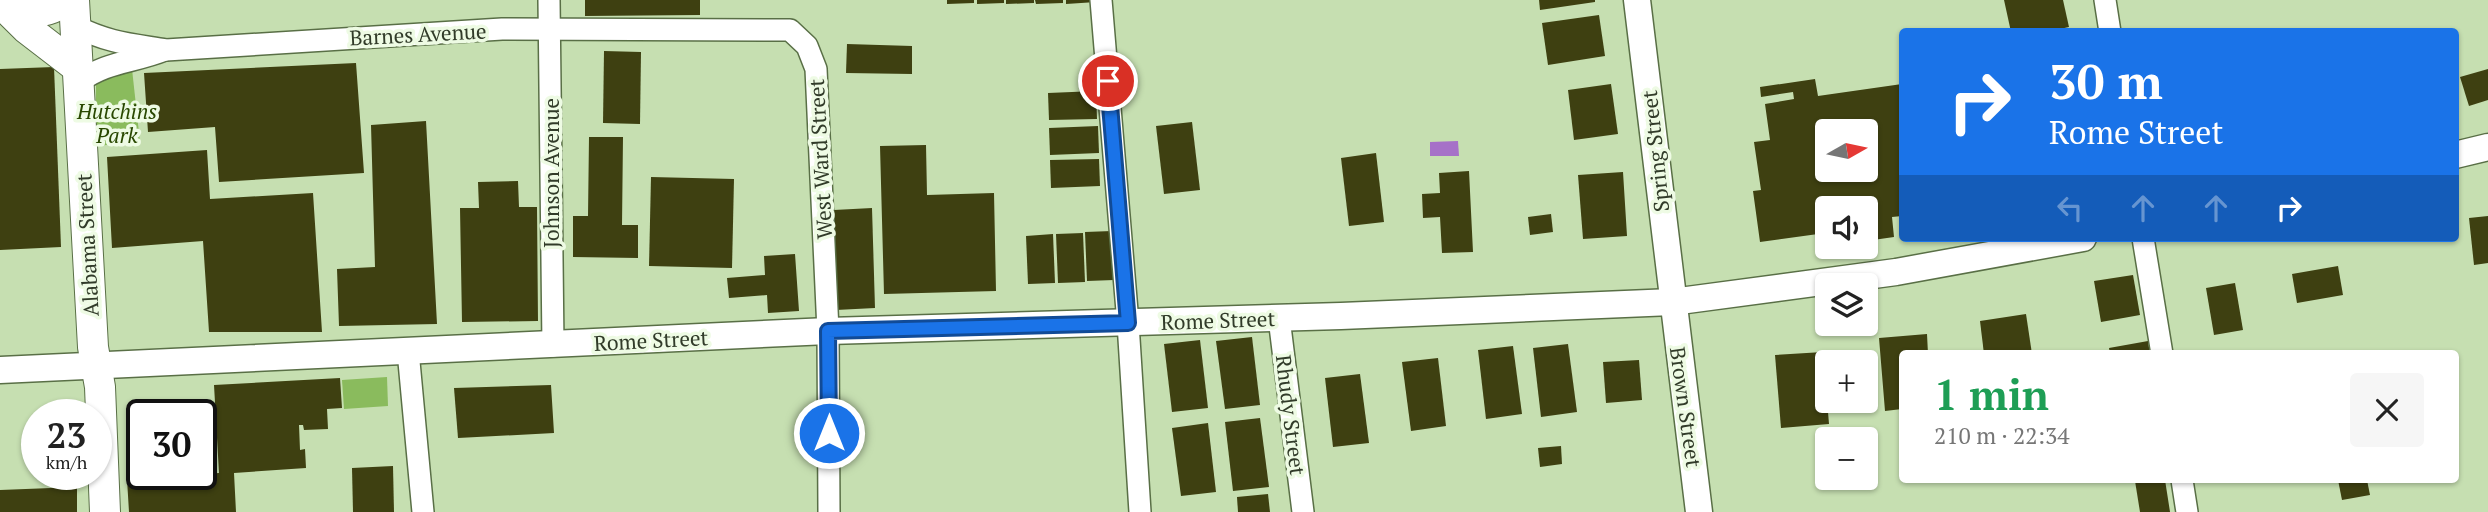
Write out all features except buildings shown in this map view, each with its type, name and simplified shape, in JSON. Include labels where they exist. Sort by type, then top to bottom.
[{"type":"main road","points":[[2,4],[27,12],[71,9]]},
{"type":"main road","points":[[2,4],[78,75]]},
{"type":"main road","name":"Alabama Street","points":[[71,9],[78,75],[105,512]]},
{"type":"street","name":"Johnson Avenue","points":[[549,0],[554,346]]},
{"type":"street","points":[[1101,0],[1128,323],[1140,512]]},
{"type":"street","name":"Spring Street","points":[[1637,0],[1672,302]]},
{"type":"street","points":[[2105,0],[2109,28]]},
{"type":"street","points":[[71,9],[114,43],[140,44],[165,50]]},
{"type":"street","name":"Barnes Avenue","points":[[165,50],[550,29],[671,29]]},
{"type":"street","name":"West Ward Street","points":[[671,29],[790,30],[807,46],[816,69],[828,331],[829,512]]},
{"type":"street","points":[[78,75],[111,63],[142,59],[165,50]]},
{"type":"street","points":[[2459,154],[2488,147]]},
{"type":"street","name":"Rome Street","points":[[0,370],[828,331],[1279,318],[1672,302],[1896,272],[2061,242]]},
{"type":"street","points":[[2144,242],[2161,350]]},
{"type":"street","name":"Brown Street","points":[[1672,302],[1699,512]]},
{"type":"street","name":"Rhudy Street","points":[[1279,318],[1303,512]]},
{"type":"street","points":[[408,351],[423,512]]},
{"type":"street","points":[[2182,483],[2187,512]]},
{"type":"green space","name":"Hutchins Park","points":[[132,69],[140,142],[96,146],[96,84],[104,73]]},
{"type":"green space","points":[[387,377],[388,406],[344,409],[342,380]]},
{"type":"shaded area","points":[[1458,141],[1459,156],[1430,156],[1430,142]]},
{"type":"route","points":[[829,433],[828,331],[1128,323],[1108,81]]}]
